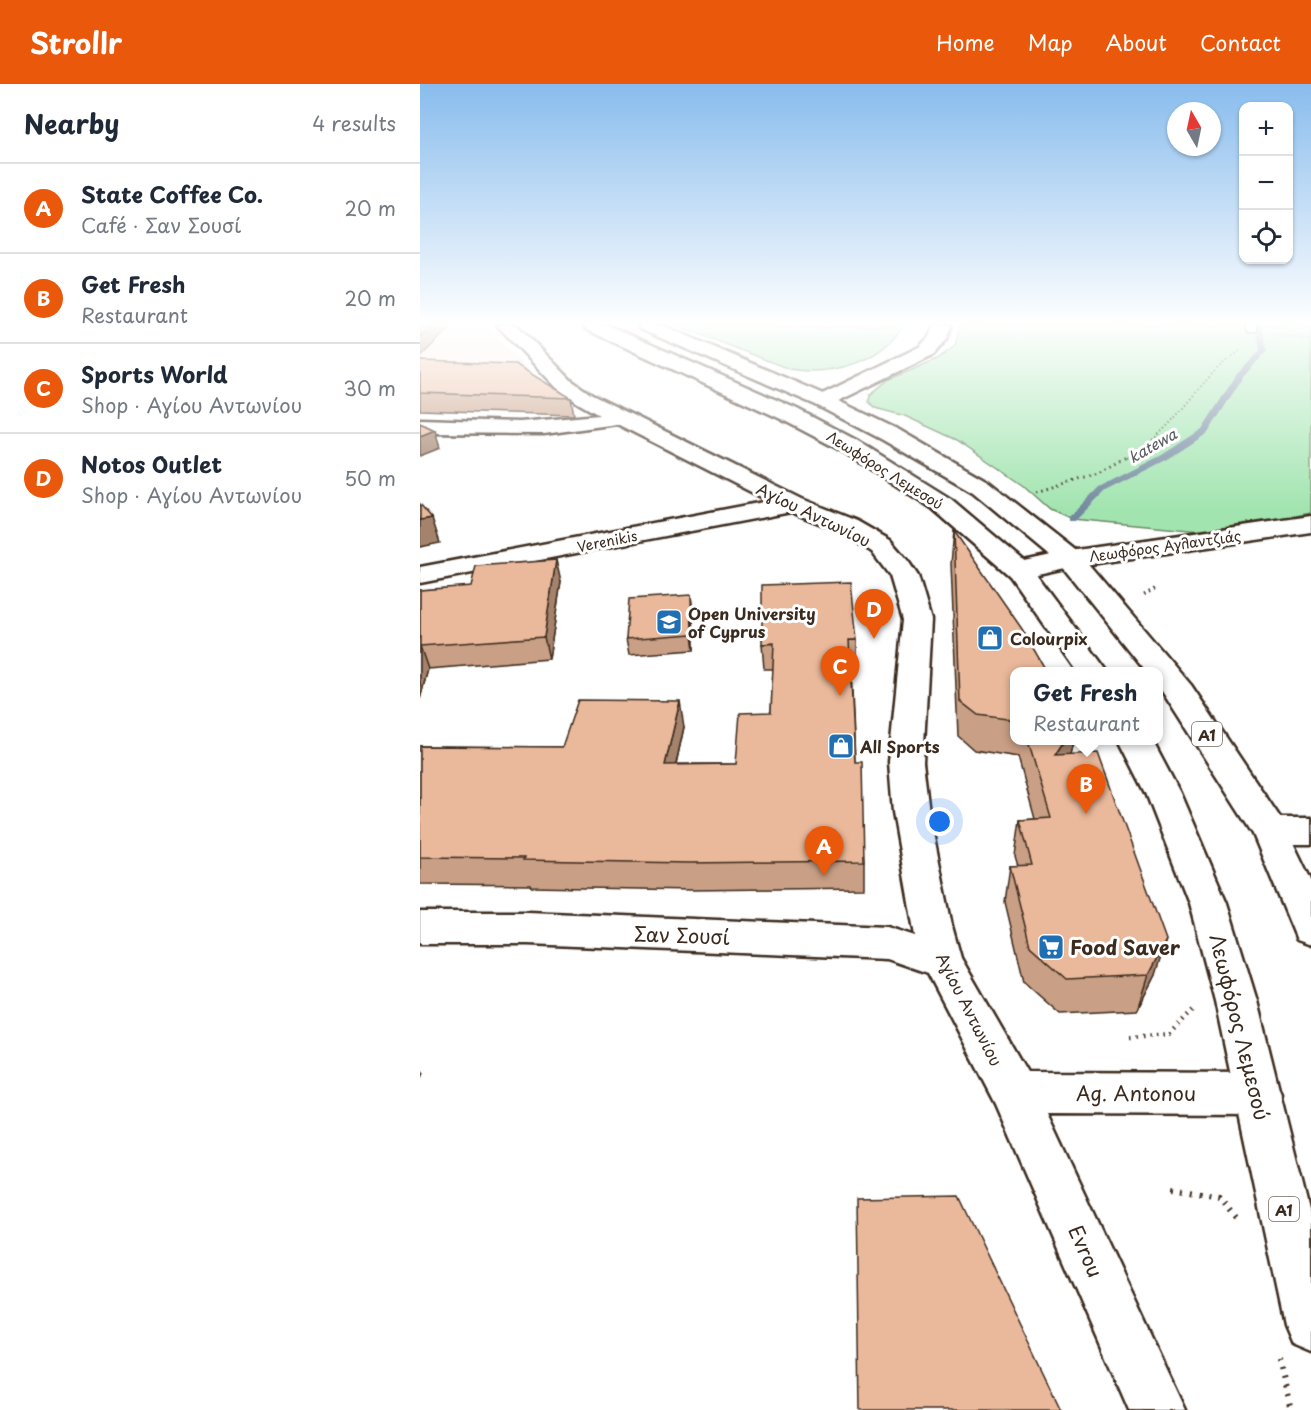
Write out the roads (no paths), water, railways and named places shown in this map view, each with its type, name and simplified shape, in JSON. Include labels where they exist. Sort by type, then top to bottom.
[{"type":"main road","name":"Αγίου Αντωνίου","points":[[569,387],[618,417],[793,504],[848,526],[881,546],[895,561],[904,576],[917,620],[906,762],[910,802],[932,926],[942,961],[1014,1093]]},
{"type":"main road","name":"Λεωφόρος Λεμεσού","points":[[729,387],[789,414],[850,446],[942,504],[1019,570],[1089,667]]},
{"type":"main road","name":"Λεωφόρος Λεμεσού","points":[[790,387],[891,435],[981,487],[1070,559],[1159,667]]},
{"type":"main road","points":[[823,401],[852,387]]},
{"type":"main road","points":[[420,426],[551,428],[595,423],[618,417]]},
{"type":"main road","name":"Verenikis","points":[[420,575],[793,504]]},
{"type":"main road","name":"Λεωφόρος Αγλαντζιάς","points":[[1019,570],[1070,559],[1311,525]]},
{"type":"main road","name":"Λεωφόρος Λεμεσού","points":[[1163,671],[1180,692],[1270,831],[1301,900],[1311,929]]},
{"type":"main road","name":"Λεωφόρος Λεμεσού","points":[[1137,745],[1163,794],[1208,903],[1236,1001],[1311,1325]]},
{"type":"main road","points":[[1270,831],[1311,831]]},
{"type":"main road","name":"Σαν Σουσί","points":[[420,928],[528,928],[887,943],[942,961]]},
{"type":"main road","name":"Ag. Antonou","points":[[1014,1093],[1258,1094]]},
{"type":"main road","name":"Evrou","points":[[1014,1093],[1157,1410]]},
{"type":"waterway","name":"katewa","points":[[1072,519],[1102,489],[1165,457],[1205,431],[1233,387]]},
{"type":"place","name":"Open University of Cyprus","points":[[669,622]]},
{"type":"place","name":"Colourpix","points":[[990,638]]},
{"type":"place","name":"Notos Outlet","points":[[874,639]]},
{"type":"place","name":"Sports World","points":[[840,696]]},
{"type":"place","name":"All Sports","points":[[841,746]]},
{"type":"place","name":"Get Fresh","points":[[1086,814]]},
{"type":"place","name":"State Coffee Co.","points":[[824,876]]},
{"type":"place","name":"Food Saver","points":[[1051,947]]}]
